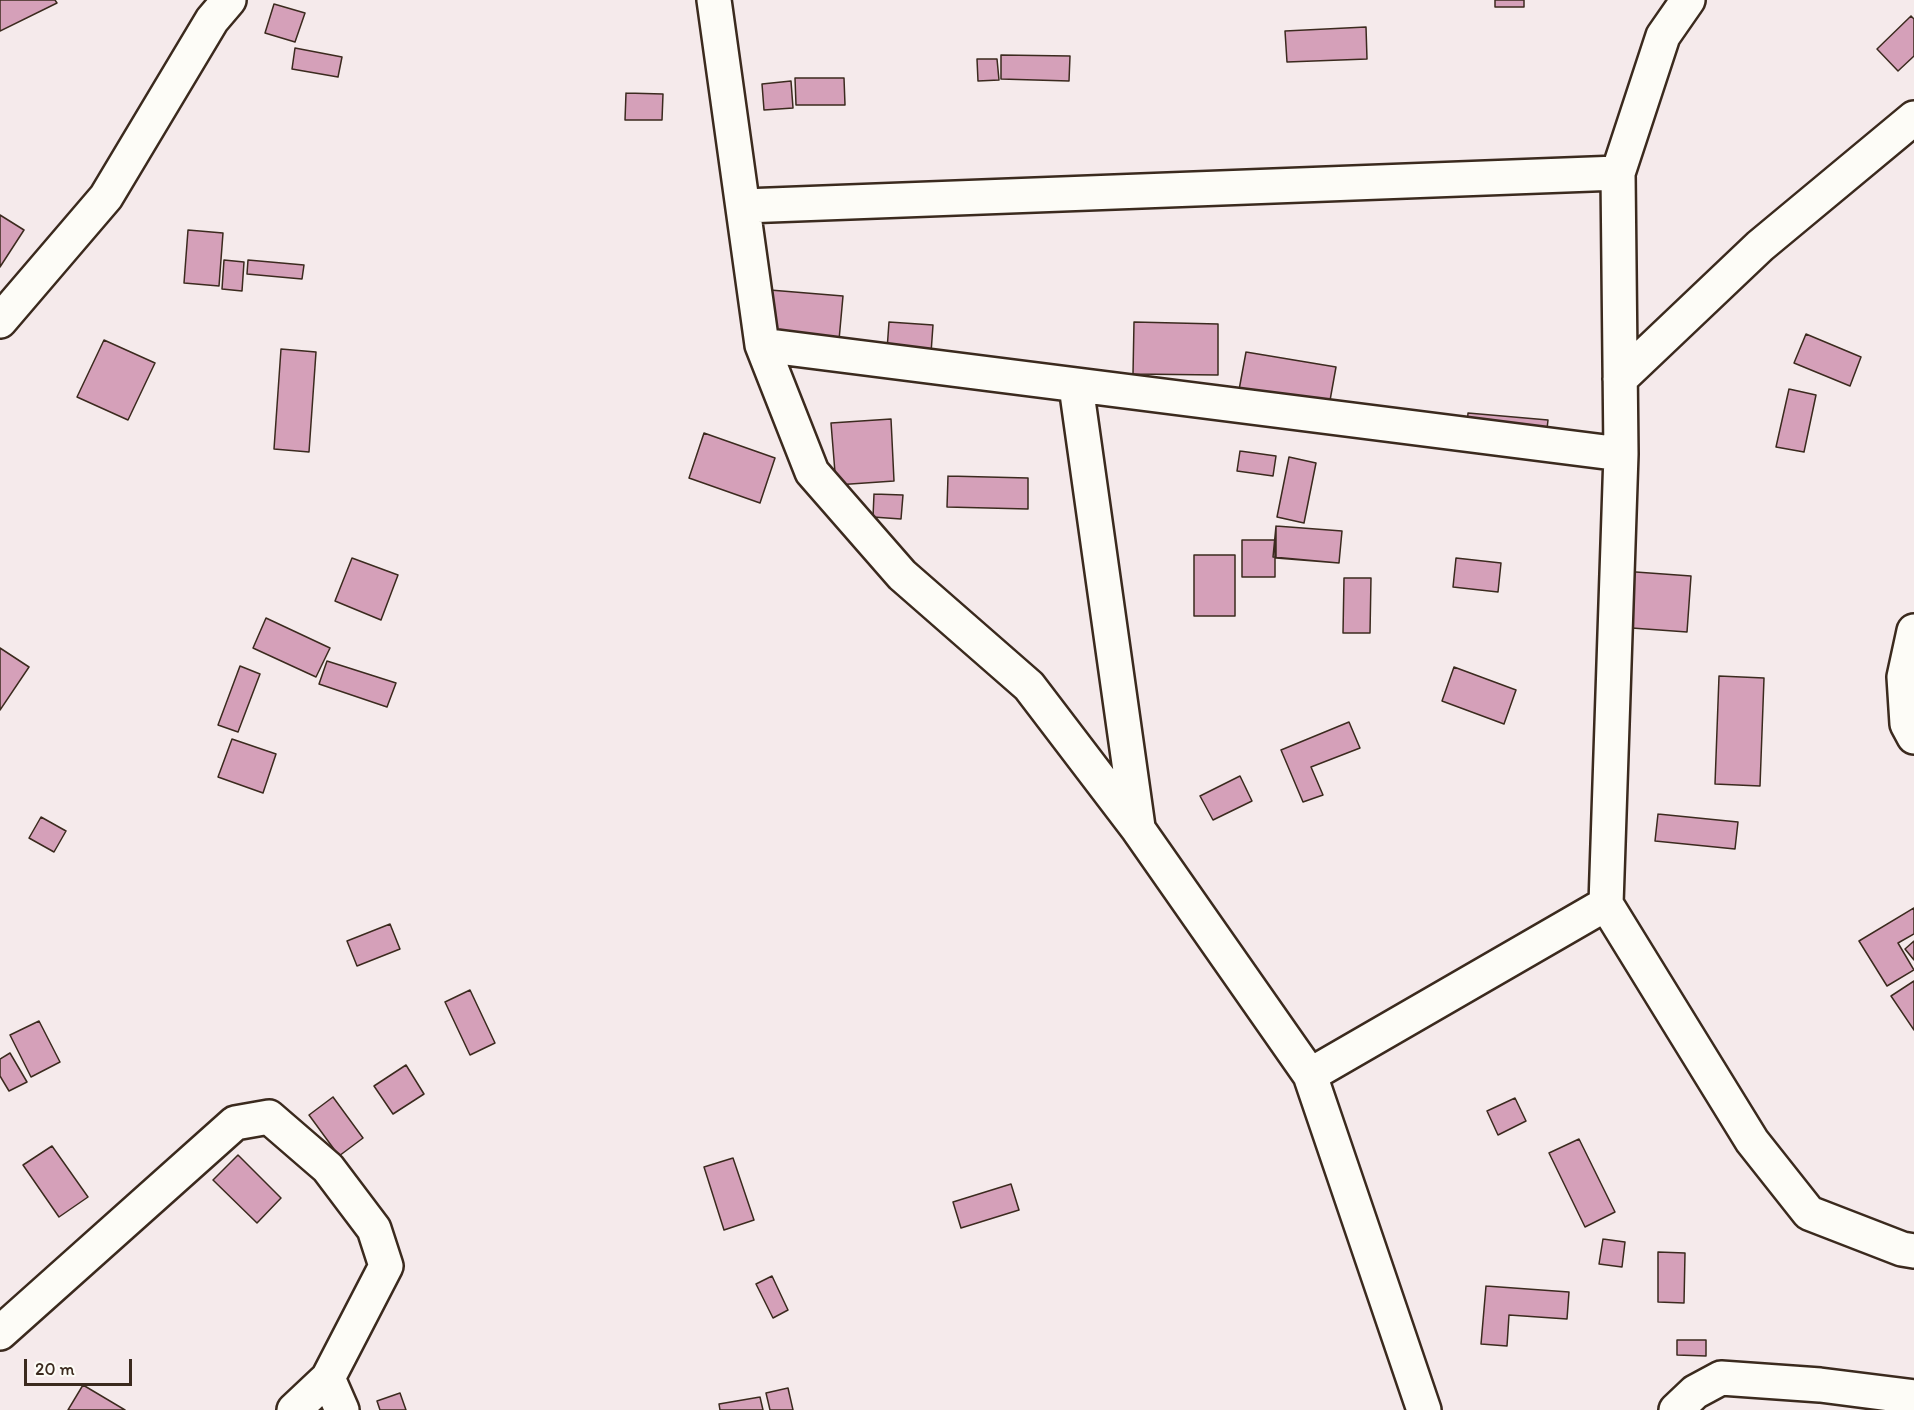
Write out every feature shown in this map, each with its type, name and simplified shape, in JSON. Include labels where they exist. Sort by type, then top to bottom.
[{"type":"street","points":[[714,0],[762,345],[812,472],[902,575],[1029,686],[1138,829],[1310,1075],[1424,1410]]},
{"type":"street","points":[[1688,0],[1663,36],[1618,173],[1621,454],[1606,904],[1752,1141],[1809,1213],[1902,1249],[1914,1251]]},
{"type":"street","points":[[0,321],[106,197],[213,7]]},
{"type":"street","points":[[1620,379],[1760,246],[1914,118]]},
{"type":"street","points":[[744,206],[1618,173]]},
{"type":"street","points":[[762,345],[1621,454]]},
{"type":"street","points":[[1076,386],[1138,829]]},
{"type":"street","points":[[1914,631],[1904,677],[1907,724],[1914,738]]},
{"type":"street","points":[[1310,1075],[1606,904]]},
{"type":"street","points":[[0,1333],[235,1123],[268,1117],[328,1168],[374,1229],[386,1266],[328,1378],[294,1410]]},
{"type":"street","points":[[328,1378],[342,1410]]},
{"type":"street","points":[[1676,1410],[1695,1392],[1721,1378],[1820,1385],[1914,1397]]},
{"type":"building","points":[[0,0],[55,0],[57,3],[0,31]]},
{"type":"building","points":[[0,0],[55,0],[57,3],[0,31]]},
{"type":"building","points":[[0,0],[55,0],[57,3],[0,31]]},
{"type":"building","points":[[1495,0],[1524,0],[1524,7],[1495,7]]},
{"type":"building","points":[[1495,0],[1524,0],[1524,7],[1495,7]]},
{"type":"building","points":[[1495,0],[1524,0],[1524,7],[1495,7]]},
{"type":"building","points":[[274,4],[305,13],[295,42],[265,33]]},
{"type":"building","points":[[274,4],[305,13],[295,42],[265,33]]},
{"type":"building","points":[[274,4],[305,13],[295,42],[265,33]]},
{"type":"building","points":[[1911,16],[1914,19],[1914,56],[1898,71],[1877,49]]},
{"type":"building","points":[[1911,16],[1914,19],[1914,56],[1898,71],[1877,49]]},
{"type":"building","points":[[1911,16],[1914,19],[1914,56],[1898,71],[1877,49]]},
{"type":"building","points":[[1366,27],[1367,59],[1287,62],[1285,31]]},
{"type":"building","points":[[1366,27],[1367,59],[1287,62],[1285,31]]},
{"type":"building","points":[[1366,27],[1367,59],[1287,62],[1285,31]]},
{"type":"building","points":[[295,48],[342,57],[338,77],[292,69]]},
{"type":"building","points":[[295,48],[342,57],[338,77],[292,69]]},
{"type":"building","points":[[295,48],[342,57],[338,77],[292,69]]},
{"type":"building","points":[[1001,55],[1070,56],[1069,81],[1001,79]]},
{"type":"building","points":[[1001,55],[1070,56],[1069,81],[1001,79]]},
{"type":"building","points":[[1001,55],[1070,56],[1069,81],[1001,79]]},
{"type":"building","points":[[977,59],[997,59],[999,80],[978,81]]},
{"type":"building","points":[[977,59],[997,59],[999,80],[978,81]]},
{"type":"building","points":[[977,59],[997,59],[999,80],[978,81]]},
{"type":"building","points":[[795,78],[844,78],[845,105],[796,105]]},
{"type":"building","points":[[795,78],[844,78],[845,105],[796,105]]},
{"type":"building","points":[[795,78],[844,78],[845,105],[796,105]]},
{"type":"building","points":[[791,81],[793,108],[764,110],[762,84]]},
{"type":"building","points":[[791,81],[793,108],[764,110],[762,84]]},
{"type":"building","points":[[791,81],[793,108],[764,110],[762,84]]},
{"type":"building","points":[[626,93],[663,94],[662,120],[625,120]]},
{"type":"building","points":[[626,93],[663,94],[662,120],[625,120]]},
{"type":"building","points":[[626,93],[663,94],[662,120],[625,120]]},
{"type":"building","points":[[0,215],[24,230],[0,267]]},
{"type":"building","points":[[0,215],[24,230],[0,267]]},
{"type":"building","points":[[0,215],[24,230],[0,267]]},
{"type":"building","points":[[188,230],[223,233],[219,286],[184,283]]},
{"type":"building","points":[[188,230],[223,233],[219,286],[184,283]]},
{"type":"building","points":[[188,230],[223,233],[219,286],[184,283]]},
{"type":"building","points":[[224,260],[244,262],[242,291],[222,289]]},
{"type":"building","points":[[224,260],[244,262],[242,291],[222,289]]},
{"type":"building","points":[[224,260],[244,262],[242,291],[222,289]]},
{"type":"building","points":[[248,260],[304,265],[302,279],[247,274]]},
{"type":"building","points":[[248,260],[304,265],[302,279],[247,274]]},
{"type":"building","points":[[248,260],[304,265],[302,279],[247,274]]},
{"type":"building","points":[[770,290],[843,296],[839,340],[766,334]]},
{"type":"building","points":[[770,290],[843,296],[839,340],[766,334]]},
{"type":"building","points":[[770,290],[843,296],[839,340],[766,334]]},
{"type":"building","points":[[889,322],[933,325],[931,353],[887,350]]},
{"type":"building","points":[[889,322],[933,325],[931,353],[887,350]]},
{"type":"building","points":[[889,322],[933,325],[931,353],[887,350]]},
{"type":"building","points":[[1134,322],[1218,324],[1218,375],[1133,374]]},
{"type":"building","points":[[1134,322],[1218,324],[1218,375],[1133,374]]},
{"type":"building","points":[[1134,322],[1218,324],[1218,375],[1133,374]]},
{"type":"building","points":[[1806,334],[1861,357],[1850,386],[1794,363]]},
{"type":"building","points":[[1806,334],[1861,357],[1850,386],[1794,363]]},
{"type":"building","points":[[1806,334],[1861,357],[1850,386],[1794,363]]},
{"type":"building","points":[[104,340],[155,363],[128,420],[77,397]]},
{"type":"building","points":[[104,340],[155,363],[128,420],[77,397]]},
{"type":"building","points":[[104,340],[155,363],[128,420],[77,397]]},
{"type":"building","points":[[281,349],[316,352],[309,452],[274,449]]},
{"type":"building","points":[[281,349],[316,352],[309,452],[274,449]]},
{"type":"building","points":[[281,349],[316,352],[309,452],[274,449]]},
{"type":"building","points":[[1246,352],[1336,367],[1329,406],[1239,390]]},
{"type":"building","points":[[1246,352],[1336,367],[1329,406],[1239,390]]},
{"type":"building","points":[[1246,352],[1336,367],[1329,406],[1239,390]]},
{"type":"building","points":[[1789,389],[1816,395],[1804,452],[1776,447]]},
{"type":"building","points":[[1789,389],[1816,395],[1804,452],[1776,447]]},
{"type":"building","points":[[1789,389],[1816,395],[1804,452],[1776,447]]},
{"type":"building","points":[[1468,413],[1548,420],[1545,447],[1466,440]]},
{"type":"building","points":[[1468,413],[1548,420],[1545,447],[1466,440]]},
{"type":"building","points":[[1468,413],[1548,420],[1545,447],[1466,440]]},
{"type":"building","points":[[891,419],[894,481],[836,485],[831,423]]},
{"type":"building","points":[[891,419],[894,481],[836,485],[831,423]]},
{"type":"building","points":[[891,419],[894,481],[836,485],[831,423]]},
{"type":"building","points":[[704,433],[775,458],[760,503],[689,478]]},
{"type":"building","points":[[704,433],[775,458],[760,503],[689,478]]},
{"type":"building","points":[[704,433],[775,458],[760,503],[689,478]]},
{"type":"building","points":[[1240,451],[1276,456],[1273,476],[1237,471]]},
{"type":"building","points":[[1240,451],[1276,456],[1273,476],[1237,471]]},
{"type":"building","points":[[1240,451],[1276,456],[1273,476],[1237,471]]},
{"type":"building","points":[[1289,457],[1316,463],[1304,523],[1277,517]]},
{"type":"building","points":[[1289,457],[1316,463],[1304,523],[1277,517]]},
{"type":"building","points":[[1289,457],[1316,463],[1304,523],[1277,517]]},
{"type":"building","points":[[948,476],[1028,478],[1028,509],[947,507]]},
{"type":"building","points":[[948,476],[1028,478],[1028,509],[947,507]]},
{"type":"building","points":[[948,476],[1028,478],[1028,509],[947,507]]},
{"type":"building","points":[[874,494],[903,495],[901,519],[873,517]]},
{"type":"building","points":[[874,494],[903,495],[901,519],[873,517]]},
{"type":"building","points":[[874,494],[903,495],[901,519],[873,517]]},
{"type":"building","points":[[1276,526],[1342,531],[1339,563],[1276,558]]},
{"type":"building","points":[[1276,526],[1342,531],[1339,563],[1273,557]]},
{"type":"building","points":[[1276,526],[1342,531],[1339,563],[1273,557]]},
{"type":"building","points":[[1242,540],[1275,540],[1275,577],[1242,577]]},
{"type":"building","points":[[1242,540],[1275,540],[1275,577],[1242,577]]},
{"type":"building","points":[[1242,540],[1275,540],[1275,577],[1242,577]]},
{"type":"building","points":[[1194,555],[1235,555],[1235,616],[1194,616]]},
{"type":"building","points":[[1194,555],[1235,555],[1235,616],[1194,616]]},
{"type":"building","points":[[1194,555],[1235,555],[1235,616],[1194,616]]},
{"type":"building","points":[[352,558],[398,575],[381,620],[335,601]]},
{"type":"building","points":[[352,558],[398,575],[381,620],[335,601]]},
{"type":"building","points":[[352,558],[398,575],[381,620],[335,601]]},
{"type":"building","points":[[1456,558],[1501,563],[1498,592],[1453,587]]},
{"type":"building","points":[[1456,558],[1501,563],[1498,592],[1453,587]]},
{"type":"building","points":[[1456,558],[1501,563],[1498,592],[1453,587]]},
{"type":"building","points":[[1622,571],[1691,576],[1687,632],[1618,627]]},
{"type":"building","points":[[1622,571],[1691,576],[1687,632],[1618,627]]},
{"type":"building","points":[[1622,571],[1691,576],[1687,632],[1618,627]]},
{"type":"building","points":[[1344,578],[1371,578],[1370,633],[1343,633]]},
{"type":"building","points":[[1344,578],[1371,578],[1370,633],[1343,633]]},
{"type":"building","points":[[1344,578],[1371,578],[1370,633],[1343,633]]},
{"type":"building","points":[[266,618],[330,648],[316,677],[253,648]]},
{"type":"building","points":[[266,618],[330,648],[316,677],[253,648]]},
{"type":"building","points":[[266,618],[330,648],[316,677],[253,648]]},
{"type":"building","points":[[0,648],[29,667],[0,710]]},
{"type":"building","points":[[0,648],[29,667],[0,710]]},
{"type":"building","points":[[0,648],[29,667],[0,710]]},
{"type":"building","points":[[327,661],[396,683],[387,707],[319,684]]},
{"type":"building","points":[[327,661],[396,683],[387,707],[319,684]]},
{"type":"building","points":[[327,661],[396,683],[387,707],[319,684]]},
{"type":"building","points":[[240,666],[260,674],[238,732],[218,725]]},
{"type":"building","points":[[240,666],[260,674],[238,732],[218,725]]},
{"type":"building","points":[[240,666],[260,674],[238,732],[218,725]]},
{"type":"building","points":[[1454,667],[1516,690],[1504,724],[1442,701]]},
{"type":"building","points":[[1454,667],[1516,690],[1504,724],[1442,701]]},
{"type":"building","points":[[1454,667],[1516,690],[1504,724],[1442,701]]},
{"type":"building","points":[[1719,676],[1764,678],[1760,786],[1715,784]]},
{"type":"building","points":[[1719,676],[1764,678],[1760,786],[1715,784]]},
{"type":"building","points":[[1719,676],[1764,678],[1760,786],[1715,784]]},
{"type":"building","points":[[1349,722],[1360,748],[1311,767],[1323,795],[1303,802],[1281,750]]},
{"type":"building","points":[[1349,722],[1360,748],[1311,767],[1323,795],[1303,802],[1281,750]]},
{"type":"building","points":[[1349,722],[1360,748],[1311,767],[1323,795],[1303,802],[1281,750]]},
{"type":"building","points":[[232,739],[276,754],[263,793],[218,777]]},
{"type":"building","points":[[232,739],[276,754],[263,793],[218,777]]},
{"type":"building","points":[[232,739],[276,754],[263,793],[218,777]]},
{"type":"building","points":[[1240,776],[1252,801],[1213,820],[1200,796]]},
{"type":"building","points":[[1240,776],[1252,801],[1213,820],[1200,796]]},
{"type":"building","points":[[1240,776],[1252,801],[1213,820],[1200,796]]},
{"type":"building","points":[[1658,814],[1738,822],[1735,849],[1655,841]]},
{"type":"building","points":[[1658,814],[1738,822],[1735,849],[1655,841]]},
{"type":"building","points":[[1658,814],[1738,822],[1735,849],[1655,841]]},
{"type":"building","points":[[41,817],[66,831],[54,852],[29,838]]},
{"type":"building","points":[[41,817],[66,831],[54,852],[29,838]]},
{"type":"building","points":[[41,817],[66,831],[54,852],[29,838]]},
{"type":"building","points":[[1914,908],[1914,934],[1898,943],[1914,970],[1887,986],[1859,941]]},
{"type":"building","points":[[1914,908],[1914,934],[1898,943],[1914,970],[1887,986],[1859,941]]},
{"type":"building","points":[[1914,908],[1914,934],[1898,943],[1914,970],[1887,986],[1859,941]]},
{"type":"building","points":[[390,924],[400,949],[357,966],[347,941]]},
{"type":"building","points":[[390,924],[400,949],[357,966],[347,941]]},
{"type":"building","points":[[390,924],[400,949],[357,966],[347,941]]},
{"type":"building","points":[[1914,941],[1914,960],[1905,949]]},
{"type":"building","points":[[1914,941],[1914,960],[1905,949]]},
{"type":"building","points":[[1914,941],[1914,960],[1905,949]]},
{"type":"building","points":[[1914,981],[1914,1030],[1891,996]]},
{"type":"building","points":[[1914,981],[1914,1030],[1891,996]]},
{"type":"building","points":[[1914,981],[1914,1030],[1891,996]]},
{"type":"building","points":[[470,990],[495,1043],[470,1055],[445,1002]]},
{"type":"building","points":[[470,990],[495,1043],[470,1055],[445,1002]]},
{"type":"building","points":[[470,990],[495,1043],[470,1055],[445,1002]]},
{"type":"building","points":[[39,1021],[60,1062],[31,1077],[10,1035]]},
{"type":"building","points":[[39,1021],[60,1062],[31,1077],[10,1035]]},
{"type":"building","points":[[39,1021],[60,1062],[31,1077],[10,1035]]},
{"type":"building","points":[[10,1053],[27,1082],[9,1091],[0,1076],[0,1059]]},
{"type":"building","points":[[10,1053],[27,1082],[9,1091],[0,1076],[0,1059]]},
{"type":"building","points":[[10,1053],[27,1082],[9,1091],[0,1076],[0,1059]]},
{"type":"building","points":[[406,1065],[424,1094],[393,1114],[374,1086]]},
{"type":"building","points":[[406,1065],[424,1094],[393,1114],[374,1086]]},
{"type":"building","points":[[406,1065],[424,1094],[393,1114],[374,1086]]},
{"type":"building","points":[[333,1097],[363,1138],[339,1156],[309,1115]]},
{"type":"building","points":[[333,1097],[363,1138],[339,1156],[309,1115]]},
{"type":"building","points":[[333,1097],[363,1138],[339,1156],[309,1115]]},
{"type":"building","points":[[1515,1098],[1526,1121],[1498,1135],[1487,1111]]},
{"type":"building","points":[[1515,1098],[1526,1121],[1498,1135],[1487,1111]]},
{"type":"building","points":[[1515,1098],[1526,1121],[1498,1135],[1487,1111]]},
{"type":"building","points":[[1579,1139],[1615,1212],[1585,1227],[1549,1153]]},
{"type":"building","points":[[1579,1139],[1615,1212],[1585,1227],[1549,1153]]},
{"type":"building","points":[[1579,1139],[1615,1212],[1585,1227],[1549,1153]]},
{"type":"building","points":[[52,1146],[88,1197],[59,1217],[23,1165]]},
{"type":"building","points":[[52,1146],[88,1197],[59,1217],[23,1165]]},
{"type":"building","points":[[52,1146],[88,1197],[59,1217],[23,1165]]},
{"type":"building","points":[[238,1155],[281,1198],[257,1223],[213,1180]]},
{"type":"building","points":[[238,1155],[281,1198],[257,1223],[213,1180]]},
{"type":"building","points":[[238,1155],[281,1198],[257,1223],[213,1180]]},
{"type":"building","points":[[733,1158],[754,1220],[724,1230],[704,1167]]},
{"type":"building","points":[[733,1158],[754,1220],[724,1230],[704,1167]]},
{"type":"building","points":[[733,1158],[754,1220],[724,1230],[704,1167]]},
{"type":"building","points":[[1011,1184],[1019,1210],[961,1228],[953,1202]]},
{"type":"building","points":[[1011,1184],[1019,1210],[961,1228],[953,1202]]},
{"type":"building","points":[[1011,1184],[1019,1210],[961,1228],[953,1202]]},
{"type":"building","points":[[1603,1239],[1625,1242],[1622,1267],[1599,1264]]},
{"type":"building","points":[[1603,1239],[1625,1242],[1622,1267],[1599,1264]]},
{"type":"building","points":[[1603,1239],[1625,1242],[1622,1267],[1599,1264]]},
{"type":"building","points":[[1658,1252],[1685,1253],[1684,1303],[1658,1302]]},
{"type":"building","points":[[1658,1252],[1685,1253],[1684,1303],[1658,1302]]},
{"type":"building","points":[[1658,1252],[1685,1253],[1684,1303],[1658,1302]]},
{"type":"building","points":[[772,1276],[788,1310],[773,1318],[756,1284]]},
{"type":"building","points":[[772,1276],[788,1310],[773,1318],[756,1284]]},
{"type":"building","points":[[772,1276],[788,1310],[773,1318],[756,1284]]},
{"type":"building","points":[[1486,1286],[1569,1292],[1567,1319],[1509,1315],[1507,1346],[1481,1344]]},
{"type":"building","points":[[1486,1286],[1569,1292],[1567,1319],[1509,1315],[1507,1346],[1481,1344]]},
{"type":"building","points":[[1486,1286],[1569,1292],[1567,1319],[1509,1315],[1507,1346],[1481,1344]]},
{"type":"building","points":[[1677,1340],[1706,1340],[1706,1356],[1677,1355]]},
{"type":"building","points":[[1677,1340],[1706,1340],[1706,1356],[1677,1355]]},
{"type":"building","points":[[1677,1340],[1706,1340],[1706,1356],[1677,1355]]},
{"type":"building","points":[[83,1385],[125,1410],[68,1410]]},
{"type":"building","points":[[83,1385],[125,1410],[68,1410]]},
{"type":"building","points":[[83,1385],[125,1410],[68,1410]]},
{"type":"building","points":[[788,1388],[793,1410],[770,1410],[766,1393]]},
{"type":"building","points":[[788,1388],[793,1410],[770,1410],[766,1393]]},
{"type":"building","points":[[788,1388],[793,1410],[770,1410],[766,1393]]},
{"type":"building","points":[[400,1393],[406,1410],[380,1410],[377,1401]]},
{"type":"building","points":[[400,1393],[406,1410],[380,1410],[377,1401]]},
{"type":"building","points":[[400,1393],[406,1410],[380,1410],[377,1401]]},
{"type":"building","points":[[760,1397],[763,1410],[720,1410],[719,1404]]},
{"type":"building","points":[[760,1397],[763,1410],[720,1410],[719,1404]]},
{"type":"building","points":[[760,1397],[763,1410],[720,1410],[719,1404]]}]
